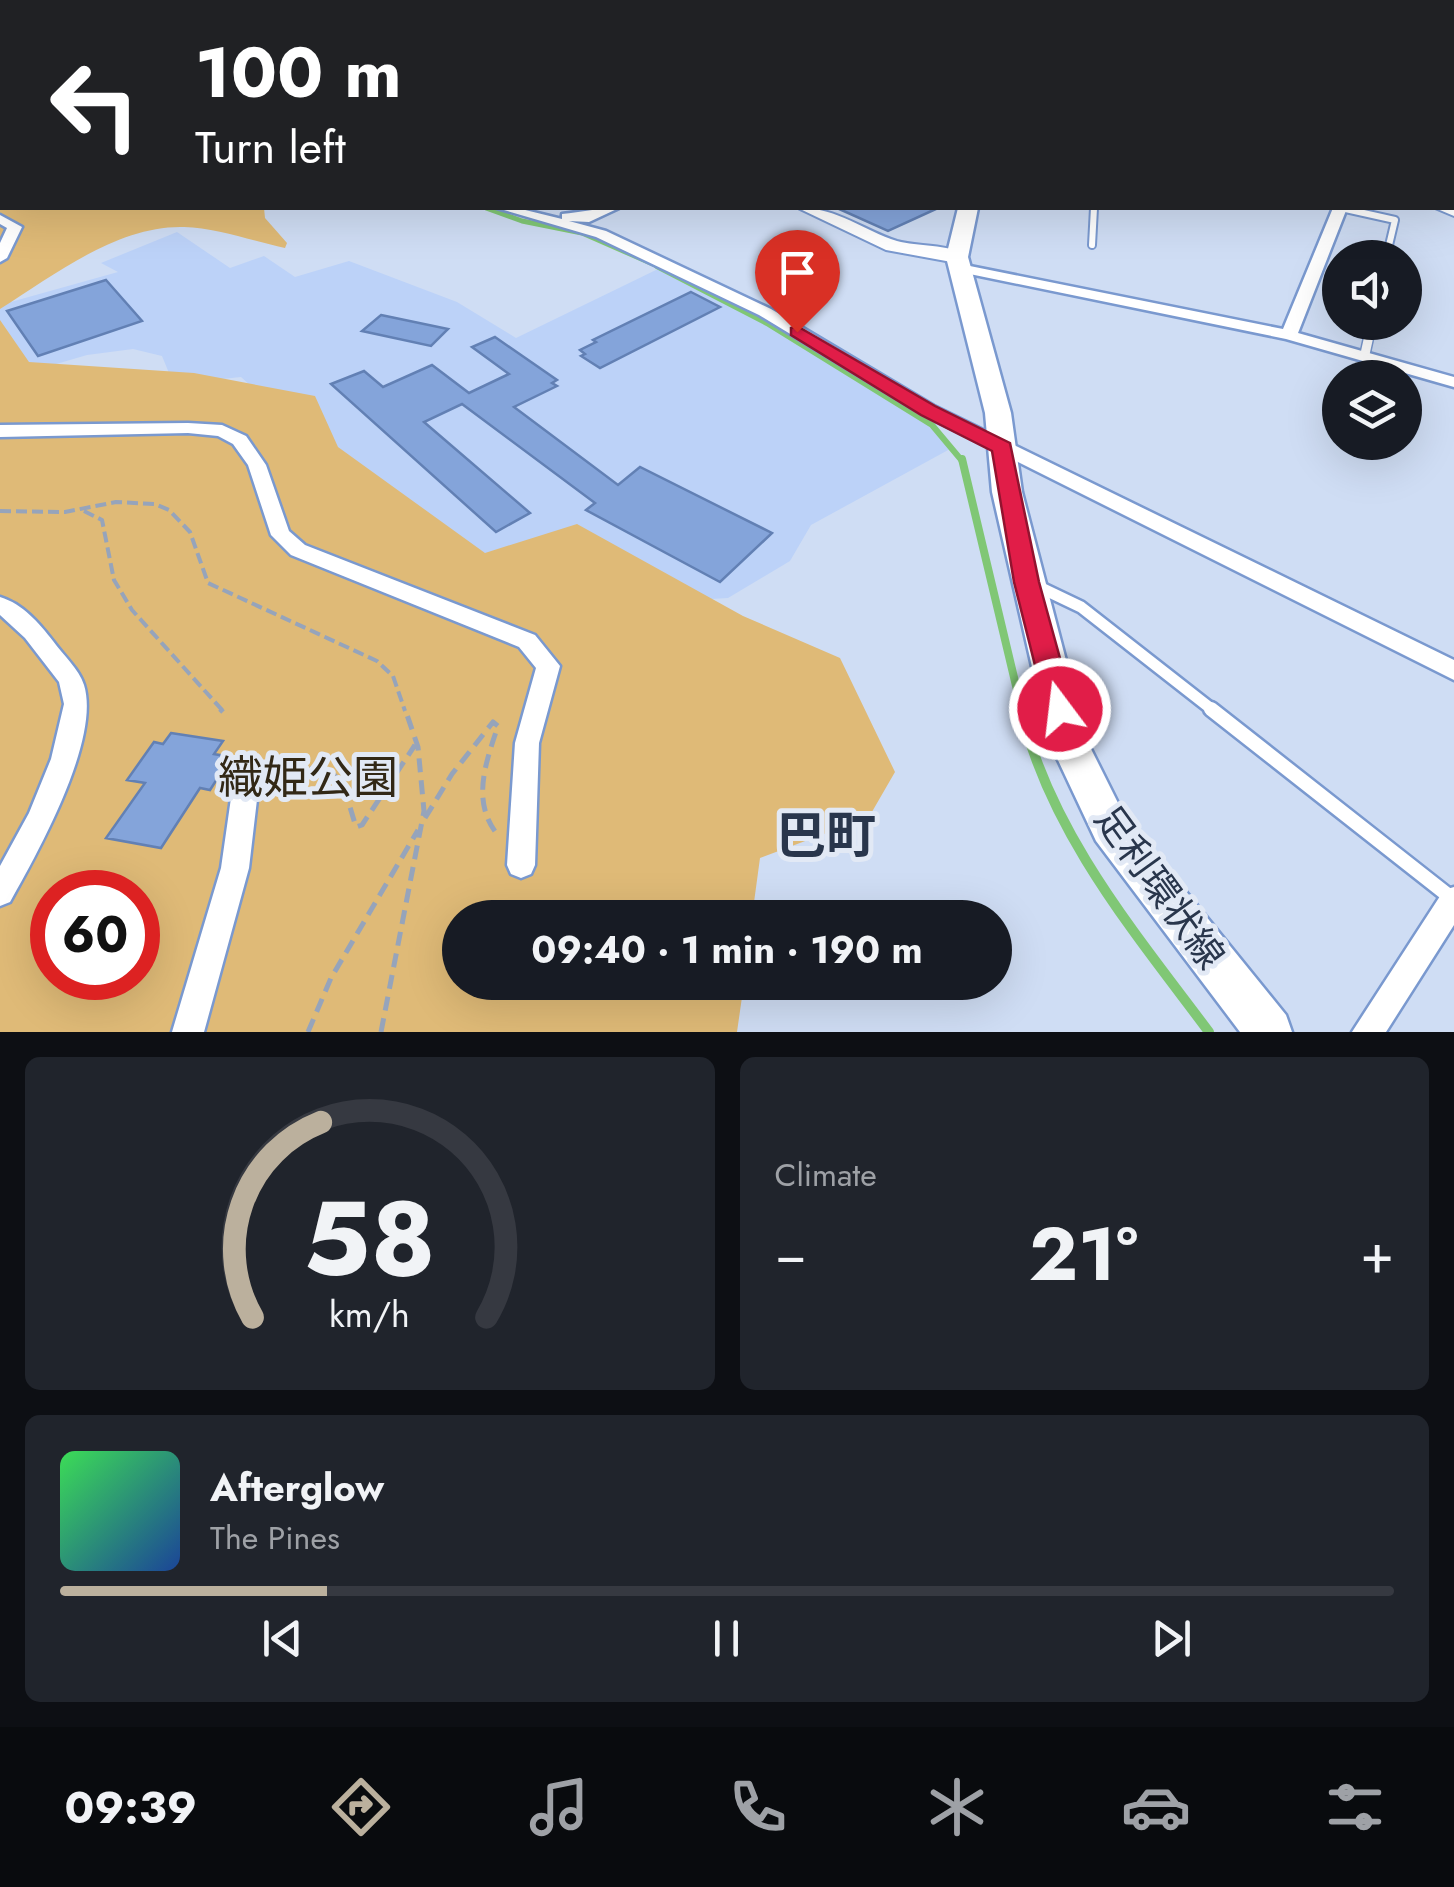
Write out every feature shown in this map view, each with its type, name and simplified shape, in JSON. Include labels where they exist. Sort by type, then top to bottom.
[{"type":"main road","name":"足利環状線","points":[[968,210],[958,262],[998,413],[1007,492],[1026,582],[1068,741],[1110,828],[1269,1032]]},
{"type":"street","points":[[512,210],[601,234],[765,312],[928,410],[1454,671]]},
{"type":"street","points":[[519,210],[584,219],[599,210]]},
{"type":"street","points":[[812,210],[893,246],[1290,335],[1454,382]]},
{"type":"street","points":[[1290,335],[1340,210]]},
{"type":"street","points":[[0,219],[15,227],[0,258]]},
{"type":"street","points":[[0,431],[222,431],[240,440],[257,465],[281,535],[298,550],[527,641],[548,666],[528,744],[521,865]]},
{"type":"street","points":[[0,605],[27,623],[72,685],[75,700],[72,732],[51,790],[0,893]]},
{"type":"street","points":[[188,1032],[235,868],[244,791]]},
{"type":"street","points":[[1368,1032],[1454,900]]},
{"type":"lane","points":[[1092,245],[1094,210]]},
{"type":"lane","points":[[1350,210],[1395,220],[1390,240]]},
{"type":"lane","points":[[1365,354],[1368,340]]},
{"type":"lane","points":[[1026,582],[1081,606],[1454,900]]},
{"type":"path","points":[[0,511],[84,511],[138,500],[176,514],[200,545],[208,583],[377,661],[393,676],[415,744],[424,811],[381,1032]]},
{"type":"path","points":[[84,511],[102,520],[114,580],[132,610],[223,712]]},
{"type":"path","points":[[308,1032],[331,978],[421,825],[452,774],[493,722],[498,726],[483,778],[482,815],[498,836]]},
{"type":"path","points":[[244,791],[324,765],[337,772],[352,802],[356,827],[362,824],[408,749],[415,744]]},
{"type":"shaded area","points":[[177,232],[230,268],[264,256],[295,277],[349,261],[457,302],[516,338],[658,269],[720,296],[935,422],[950,449],[811,525],[790,561],[728,598],[677,601],[428,546],[241,377],[203,381],[169,373],[162,356],[133,349],[87,355],[22,374],[0,331],[0,305],[118,272],[101,263]]},
{"type":"green space","points":[[0,210],[264,210],[265,218],[287,243],[285,248],[184,227],[135,234],[88,254],[0,309]]},
{"type":"green space","name":"織姫公園","points":[[0,320],[29,362],[194,373],[315,396],[338,447],[485,553],[577,524],[743,616],[840,658],[895,772],[869,817],[760,858],[754,900],[442,900],[442,1000],[742,1000],[737,1032],[0,1032]]},
{"type":"building","points":[[841,210],[934,210],[888,231]]},
{"type":"building","points":[[106,280],[142,321],[38,356],[7,311]]},
{"type":"building","points":[[691,292],[720,307],[600,368],[581,356],[585,354],[580,350],[596,342],[593,340]]},
{"type":"building","points":[[381,315],[448,329],[431,346],[362,331]]},
{"type":"building","points":[[495,337],[557,380],[552,383],[557,386],[514,407],[618,485],[640,467],[772,533],[720,582],[586,510],[595,503],[462,404],[424,422],[530,513],[496,532],[331,384],[364,371],[383,387],[432,365],[469,393],[509,374],[472,347]]},
{"type":"building","points":[[171,733],[223,741],[214,754],[231,757],[210,790],[200,788],[161,848],[106,838],[145,783],[127,780],[154,742],[163,744]]},
{"type":"waterway","points":[[492,210],[522,221],[582,233],[662,268]]},
{"type":"waterway","points":[[657,266],[767,323],[932,425],[963,462]]},
{"type":"waterway","points":[[963,462],[1022,711]]},
{"type":"waterway","points":[[1021,709],[1034,754],[1073,839],[1124,918],[1209,1032]]},
{"type":"district","name":"巴町","points":[[826,835]]},
{"type":"route","points":[[797,332],[928,410],[1002,448],[1026,582],[1060,709]]}]
